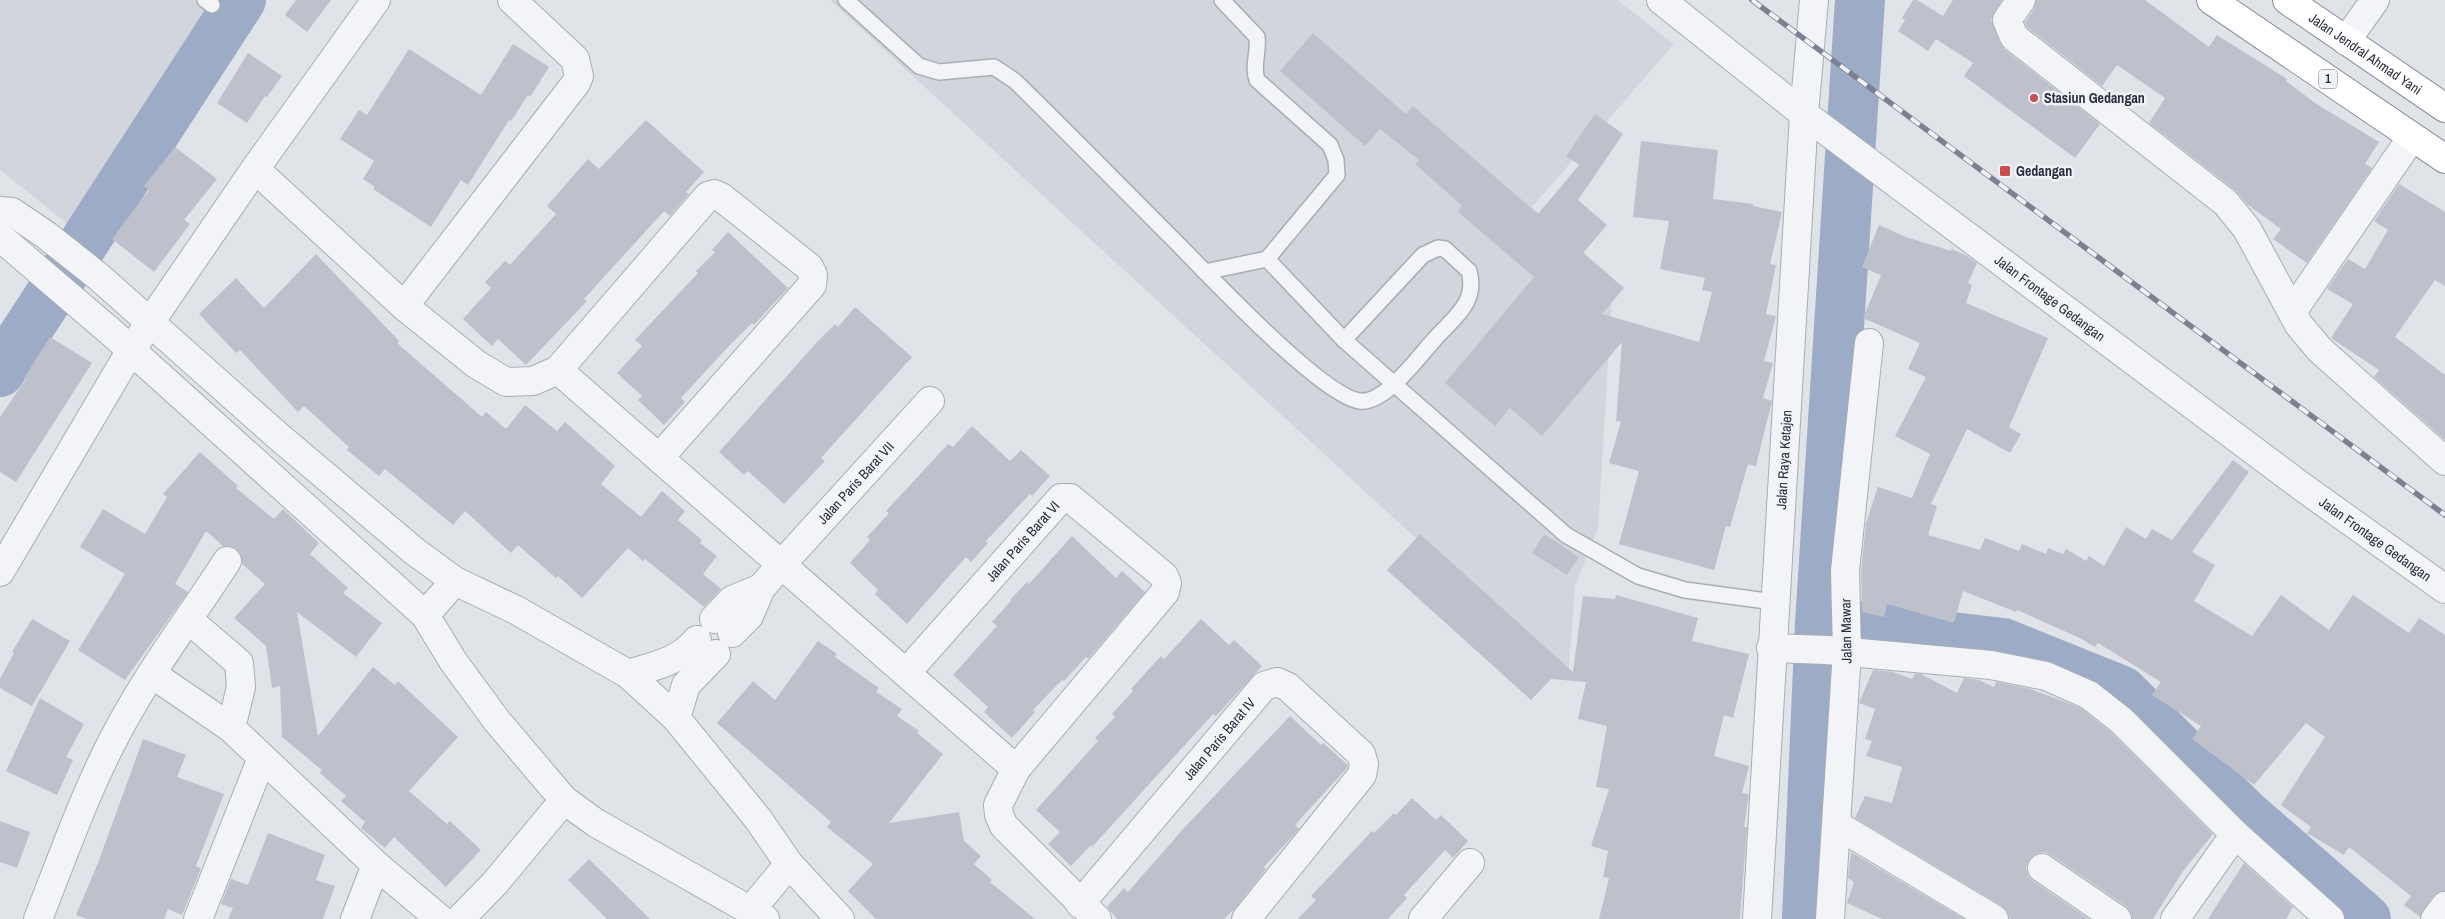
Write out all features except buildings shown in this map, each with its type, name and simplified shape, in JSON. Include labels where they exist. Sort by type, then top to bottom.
[{"type":"highway","name":"1","points":[[2211,0],[2445,159]]},
{"type":"highway","name":"Jalan Jendral Ahmad Yani","points":[[2286,0],[2445,108]]},
{"type":"street","points":[[0,572],[131,350],[255,169],[376,0]]},
{"type":"street","points":[[404,306],[576,83],[579,76],[575,59],[512,0]]},
{"type":"street","name":"Jalan Frontage Gedangan","points":[[1661,0],[1858,155],[2301,486],[2445,589]]},
{"type":"street","name":"Jalan Raya Ketajen","points":[[1757,919],[1780,648],[1774,602],[1804,114],[1814,0]]},
{"type":"street","points":[[2021,0],[2007,20],[2014,36],[2226,202],[2248,228],[2299,325],[2320,350],[2445,461]]},
{"type":"street","points":[[2346,41],[2375,0]]},
{"type":"street","points":[[2292,312],[2412,137]]},
{"type":"street","points":[[255,169],[404,306],[476,364],[506,382],[533,380],[558,370],[708,196],[714,194],[721,197],[809,267],[813,275],[812,285],[659,458]]},
{"type":"street","points":[[4,218],[46,235],[99,277],[278,436],[414,551],[455,581],[516,610],[628,674],[676,718],[758,819],[789,864],[840,919]]},
{"type":"street","points":[[0,237],[256,460],[425,615],[453,661],[497,721],[564,800],[596,823],[758,915],[789,864]]},
{"type":"street","name":"Jalan Mawar","points":[[1830,919],[1837,825],[1837,651],[1869,343]]},
{"type":"street","points":[[558,370],[1016,769],[998,804],[999,815],[1004,826],[1089,912]]},
{"type":"street","name":"Jalan Paris Barat VII","points":[[723,626],[748,616],[761,588],[930,401]]},
{"type":"street","points":[[256,460],[278,436]]},
{"type":"street","name":"Jalan Paris Barat VI","points":[[906,673],[1061,498],[1070,498],[1164,576],[1167,583],[1165,592],[1016,769]]},
{"type":"street","points":[[38,919],[94,779],[132,706],[227,560]]},
{"type":"street","points":[[425,615],[455,581]]},
{"type":"street","points":[[189,620],[239,662],[241,687],[231,728]]},
{"type":"street","points":[[628,674],[670,662],[688,650],[706,647],[686,685],[676,718]]},
{"type":"street","points":[[1780,648],[1837,651],[1991,665],[2046,676],[2089,695],[2122,721],[2235,834],[2330,919]]},
{"type":"street","points":[[152,674],[231,728],[376,865],[440,919]]},
{"type":"street","name":"Jalan Paris Barat IV","points":[[1089,912],[1264,686],[1277,682],[1288,687],[1361,754],[1364,764],[1362,775],[1246,919]]},
{"type":"street","points":[[198,919],[262,758]]},
{"type":"street","points":[[460,919],[495,883],[564,800]]},
{"type":"street","points":[[1837,825],[1994,919]]},
{"type":"street","points":[[2175,919],[2235,834]]},
{"type":"street","points":[[1423,919],[1470,863]]},
{"type":"street","points":[[355,919],[376,865]]},
{"type":"street","points":[[2042,868],[2118,919]]},
{"type":"street","points":[[2435,919],[2445,906]]},
{"type":"lane","points":[[846,0],[919,66],[939,72],[994,67],[1015,81],[1205,272],[1307,368],[1340,394],[1362,401],[1382,396],[1460,311],[1471,293],[1472,281],[1469,271],[1446,249],[1438,248],[1423,255],[1344,340]]},
{"type":"lane","points":[[1205,272],[1267,259],[1337,175],[1336,160],[1330,145],[1257,80],[1254,71],[1257,38],[1222,0]]},
{"type":"lane","points":[[1267,259],[1344,340],[1546,518],[1574,539],[1638,576],[1685,590],[1774,602]]},
{"type":"shaded area","points":[[0,0],[222,0],[74,229],[0,170]]},
{"type":"shaded area","points":[[830,0],[1617,0],[1674,44],[1532,207],[1613,278],[1598,529],[1575,586],[1568,678]]},
{"type":"waterway","points":[[0,372],[241,0]]},
{"type":"waterway","points":[[1807,919],[1820,623],[1860,0]]},
{"type":"waterway","points":[[1851,625],[2003,643],[2122,691],[2244,813],[2366,919]]},
{"type":"railway","points":[[1752,0],[2445,515]]},
{"type":"place","name":"Stasiun Gedangan","points":[[2034,98]]},
{"type":"place","name":"Gedangan","points":[[2005,171]]}]
